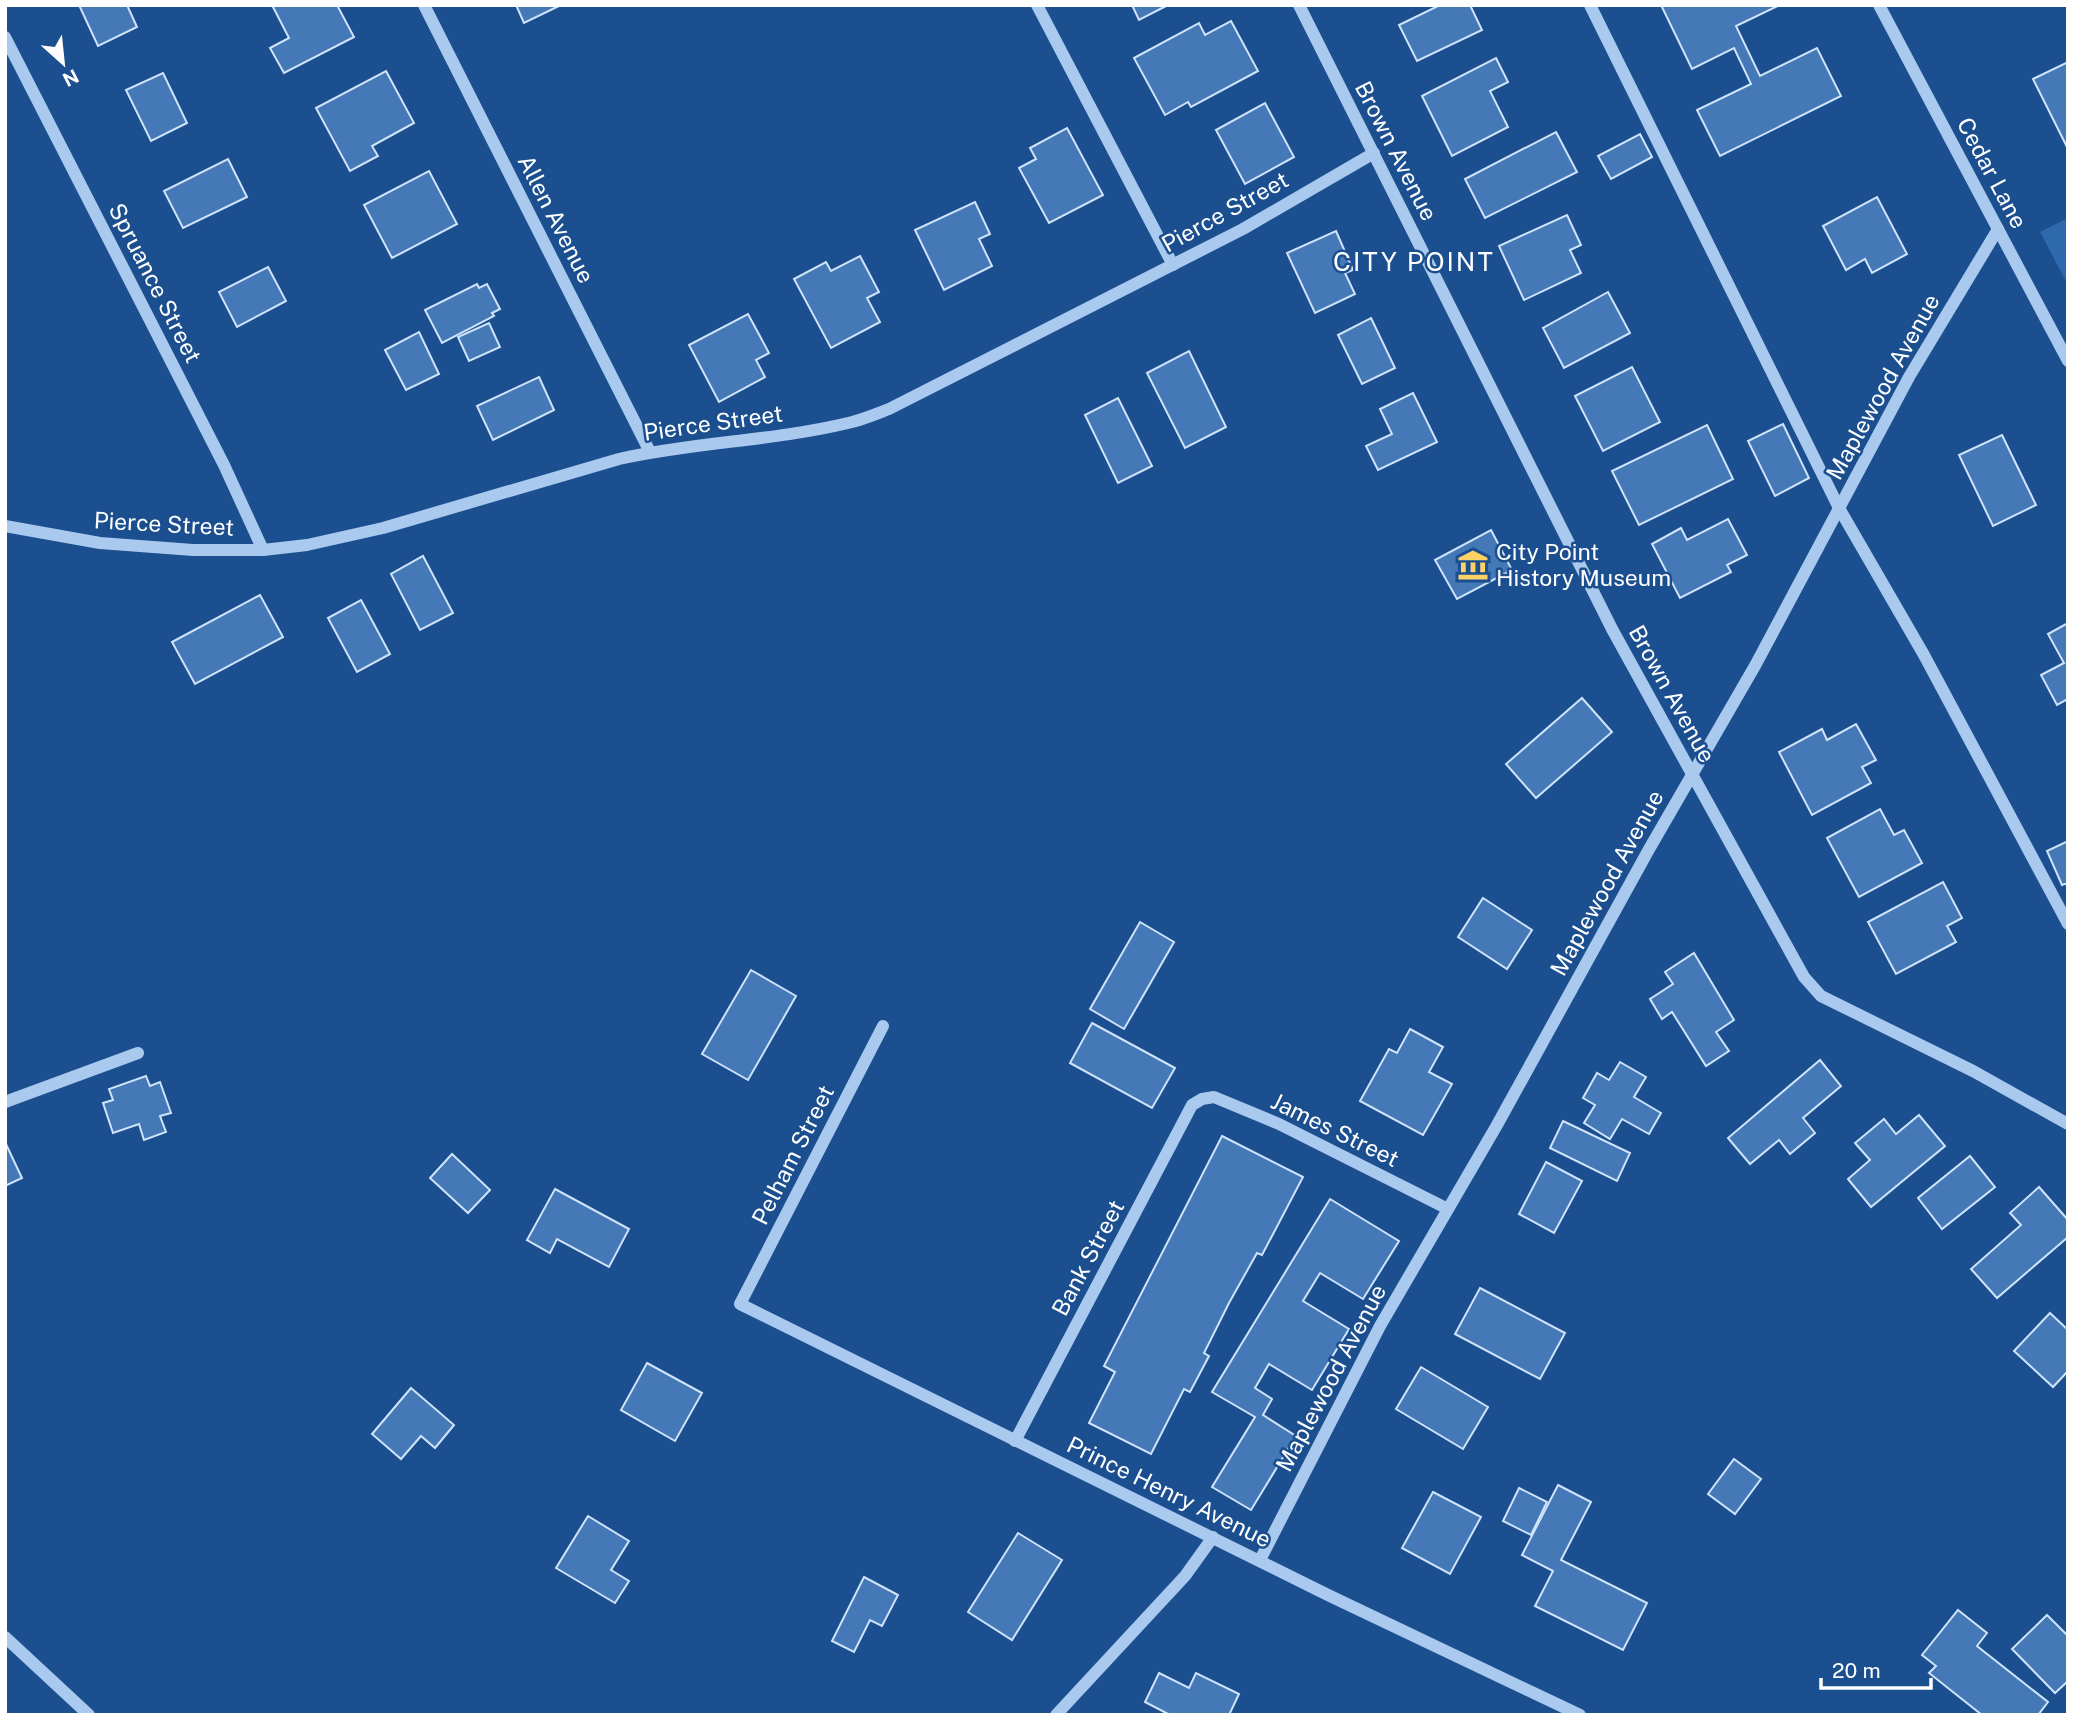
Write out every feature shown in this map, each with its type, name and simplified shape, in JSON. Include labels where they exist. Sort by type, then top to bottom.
[{"type":"street","name":"Allen Avenue","points":[[424,5],[650,452]]},
{"type":"street","points":[[1037,5],[1173,265]]},
{"type":"street","name":"Brown Avenue","points":[[1299,5],[1612,629],[1804,977],[1821,996],[1973,1072],[2068,1124]]},
{"type":"street","points":[[1590,5],[1839,508],[1924,655],[2068,924]]},
{"type":"street","name":"Cedar Lane","points":[[1879,5],[2068,360]]},
{"type":"street","name":"Spruance Street","points":[[5,37],[224,465],[263,550]]},
{"type":"street","name":"Pierce Street","points":[[5,526],[100,543],[193,550],[263,550],[307,545],[383,528],[650,452],[824,429],[852,422],[889,409],[1243,229],[1374,153]]},
{"type":"street","name":"Maplewood Avenue","points":[[1260,1560],[1380,1326],[1756,664],[1909,377],[1998,229]]},
{"type":"street","name":"Pelham Street","points":[[740,1304],[883,1026]]},
{"type":"street","points":[[5,1102],[138,1053]]},
{"type":"street","name":"James Street","points":[[1202,1099],[1214,1097],[1279,1125],[1448,1209]]},
{"type":"street","name":"Bank Street","points":[[1015,1441],[1192,1105],[1202,1099]]},
{"type":"street","name":"Prince Henry Avenue","points":[[740,1304],[1015,1441],[1580,1715]]},
{"type":"street","points":[[1055,1715],[1185,1576],[1213,1537]]},
{"type":"street","points":[[5,1637],[89,1715]]},
{"type":"shaded area","points":[[2068,218],[2068,285],[2040,232]]},
{"type":"building","points":[[79,5],[127,5],[137,27],[98,46]]},
{"type":"building","points":[[272,5],[337,5],[354,37],[284,73],[270,48],[289,38]]},
{"type":"building","points":[[516,5],[561,5],[524,23]]},
{"type":"building","points":[[1132,5],[1168,5],[1139,20]]},
{"type":"building","points":[[1440,5],[1470,5],[1482,30],[1417,61],[1399,25]]},
{"type":"building","points":[[1661,5],[1780,5],[1736,26],[1760,76],[1817,48],[1841,96],[1720,156],[1697,110],[1751,84],[1734,48],[1692,69]]},
{"type":"building","points":[[1231,21],[1258,71],[1191,107],[1188,102],[1165,115],[1134,58],[1199,23],[1205,35]]},
{"type":"building","points":[[1496,58],[1508,82],[1490,91],[1508,127],[1452,156],[1422,96]]},
{"type":"building","points":[[2068,62],[2068,149],[2033,79]]},
{"type":"building","points":[[386,71],[414,123],[372,146],[378,156],[350,171],[316,108]]},
{"type":"building","points":[[163,73],[187,123],[151,141],[126,90]]},
{"type":"building","points":[[1265,103],[1294,157],[1245,184],[1216,130]]},
{"type":"building","points":[[1067,128],[1103,195],[1049,223],[1019,168],[1036,159],[1030,148]]},
{"type":"building","points":[[1556,132],[1577,172],[1485,218],[1465,179]]},
{"type":"building","points":[[1640,134],[1652,157],[1611,179],[1598,156]]},
{"type":"building","points":[[228,159],[247,197],[183,228],[164,191]]},
{"type":"building","points":[[429,171],[457,224],[392,258],[364,205]]},
{"type":"building","points":[[1877,197],[1907,254],[1872,273],[1865,259],[1846,270],[1823,226]]},
{"type":"building","points":[[975,202],[990,234],[979,239],[992,266],[944,290],[915,230]]},
{"type":"building","points":[[1567,215],[1581,245],[1570,250],[1581,273],[1524,300],[1499,246]]},
{"type":"building","points":[[1336,231],[1353,270],[1345,273],[1355,294],[1315,313],[1287,253]]},
{"type":"building","points":[[860,256],[879,292],[867,298],[880,322],[831,348],[794,279],[826,262],[831,271]]},
{"type":"building","points":[[268,267],[286,301],[237,327],[219,292]]},
{"type":"building","points":[[477,284],[479,288],[487,284],[500,309],[492,313],[494,316],[442,343],[425,310]]},
{"type":"building","points":[[1608,292],[1630,333],[1564,368],[1543,328]]},
{"type":"building","points":[[748,314],[769,353],[756,360],[765,377],[719,402],[689,345]]},
{"type":"building","points":[[1371,318],[1395,368],[1362,384],[1338,335]]},
{"type":"building","points":[[489,323],[500,347],[469,361],[458,337]]},
{"type":"building","points":[[419,332],[439,374],[406,390],[385,350]]},
{"type":"building","points":[[1189,351],[1226,427],[1185,448],[1147,373]]},
{"type":"building","points":[[1632,367],[1660,422],[1603,451],[1575,396]]},
{"type":"building","points":[[539,377],[554,410],[493,440],[477,406]]},
{"type":"building","points":[[1413,393],[1437,442],[1378,470],[1366,446],[1392,434],[1380,409]]},
{"type":"building","points":[[1118,398],[1152,466],[1118,483],[1085,415]]},
{"type":"building","points":[[1783,424],[1809,478],[1775,496],[1748,441]]},
{"type":"building","points":[[1707,425],[1733,479],[1639,525],[1612,471]]},
{"type":"building","points":[[2002,435],[2036,505],[1993,526],[1959,455]]},
{"type":"building","points":[[1728,519],[1747,555],[1727,565],[1731,572],[1680,598],[1652,544],[1681,528],[1687,540]]},
{"type":"building","name":"City Point History Museum","points":[[1491,530],[1512,570],[1457,599],[1435,560]]},
{"type":"building","points":[[423,556],[453,613],[420,630],[391,574]]},
{"type":"building","points":[[260,595],[283,637],[195,684],[172,642]]},
{"type":"building","points":[[361,600],[390,654],[357,672],[328,618]]},
{"type":"building","points":[[2068,623],[2068,699],[2057,705],[2041,675],[2064,663],[2048,634]]},
{"type":"building","points":[[1582,698],[1612,732],[1536,798],[1506,764]]},
{"type":"building","points":[[1856,724],[1876,760],[1862,767],[1871,783],[1812,815],[1779,752],[1822,729],[1827,740]]},
{"type":"building","points":[[1880,809],[1894,835],[1904,830],[1922,863],[1859,897],[1827,838]]},
{"type":"building","points":[[2068,841],[2068,883],[2062,885],[2047,851]]},
{"type":"building","points":[[1943,882],[1962,918],[1947,926],[1956,942],[1896,974],[1868,922]]},
{"type":"building","points":[[1483,898],[1532,930],[1507,969],[1458,937]]},
{"type":"building","points":[[1140,922],[1174,942],[1124,1029],[1090,1009]]},
{"type":"building","points":[[1694,953],[1734,1020],[1716,1032],[1729,1051],[1706,1066],[1672,1012],[1662,1019],[1650,999],[1673,984],[1665,972]]},
{"type":"building","points":[[751,970],[796,996],[748,1080],[702,1054]]},
{"type":"building","points":[[1092,1023],[1175,1068],[1152,1108],[1070,1063]]},
{"type":"building","points":[[1410,1029],[1443,1047],[1429,1072],[1452,1084],[1423,1135],[1360,1101],[1389,1049],[1397,1053]]},
{"type":"building","points":[[1820,1060],[1841,1086],[1803,1118],[1815,1133],[1790,1154],[1779,1140],[1750,1164],[1728,1138]]},
{"type":"building","points":[[1620,1062],[1646,1077],[1634,1097],[1661,1113],[1649,1134],[1622,1119],[1610,1139],[1584,1123],[1595,1105],[1583,1098],[1597,1073],[1609,1080]]},
{"type":"building","points":[[146,1076],[150,1086],[160,1082],[171,1113],[160,1116],[166,1132],[144,1140],[139,1124],[113,1133],[103,1103],[113,1100],[109,1089]]},
{"type":"building","points":[[1919,1115],[1945,1146],[1871,1207],[1848,1179],[1870,1160],[1855,1143],[1884,1119],[1896,1134]]},
{"type":"building","points":[[1563,1121],[1630,1153],[1617,1181],[1550,1148]]},
{"type":"building","points":[[1222,1136],[1303,1177],[1262,1255],[1257,1253],[1229,1303],[1204,1353],[1209,1356],[1190,1392],[1184,1389],[1151,1454],[1089,1423],[1115,1372],[1104,1366]]},
{"type":"building","points":[[5,1142],[22,1178],[5,1186]]},
{"type":"building","points":[[452,1154],[490,1190],[468,1213],[430,1178]]},
{"type":"building","points":[[1970,1156],[1995,1187],[1942,1229],[1918,1198]]},
{"type":"building","points":[[1546,1162],[1582,1181],[1554,1233],[1519,1214]]},
{"type":"building","points":[[2039,1187],[2068,1220],[2068,1237],[1997,1298],[1971,1269],[2021,1225],[2010,1213]]},
{"type":"building","points":[[555,1189],[629,1229],[609,1267],[557,1239],[550,1253],[527,1240]]},
{"type":"building","points":[[1330,1199],[1399,1241],[1363,1299],[1320,1273],[1303,1301],[1349,1329],[1312,1390],[1269,1364],[1255,1388],[1272,1399],[1263,1415],[1296,1436],[1251,1510],[1212,1487],[1255,1417],[1212,1392]]},
{"type":"building","points":[[1480,1288],[1565,1333],[1540,1379],[1455,1334]]},
{"type":"building","points":[[2050,1313],[2068,1330],[2068,1371],[2053,1387],[2014,1351]]},
{"type":"building","points":[[647,1363],[702,1393],[675,1441],[621,1410]]},
{"type":"building","points":[[1421,1367],[1488,1407],[1463,1449],[1396,1409]]},
{"type":"building","points":[[411,1388],[454,1425],[435,1448],[421,1436],[401,1459],[372,1434]]},
{"type":"building","points":[[1734,1459],[1761,1479],[1735,1514],[1708,1494]]},
{"type":"building","points":[[1558,1485],[1591,1502],[1561,1560],[1647,1603],[1623,1650],[1535,1606],[1553,1571],[1522,1555]]},
{"type":"building","points":[[1519,1488],[1547,1502],[1531,1535],[1503,1521]]},
{"type":"building","points":[[1433,1492],[1481,1517],[1450,1574],[1402,1548]]},
{"type":"building","points":[[588,1516],[629,1541],[611,1570],[629,1581],[615,1603],[556,1568]]},
{"type":"building","points":[[1018,1533],[1062,1560],[1012,1640],[968,1612]]},
{"type":"building","points":[[864,1577],[898,1595],[882,1626],[870,1620],[854,1652],[832,1641]]},
{"type":"building","points":[[1958,1610],[1987,1633],[1977,1646],[2048,1702],[2038,1715],[1982,1715],[1929,1673],[1936,1666],[1922,1655]]},
{"type":"building","points":[[2047,1615],[2068,1636],[2068,1681],[2055,1693],[2012,1649]]},
{"type":"building","points":[[1159,1673],[1189,1688],[1196,1673],[1239,1694],[1229,1715],[1170,1715],[1145,1702]]},
{"type":"place","name":"City Point History Museum","points":[[1473,565]]},
{"type":"district","name":"CITY POINT","points":[[1414,262]]}]
